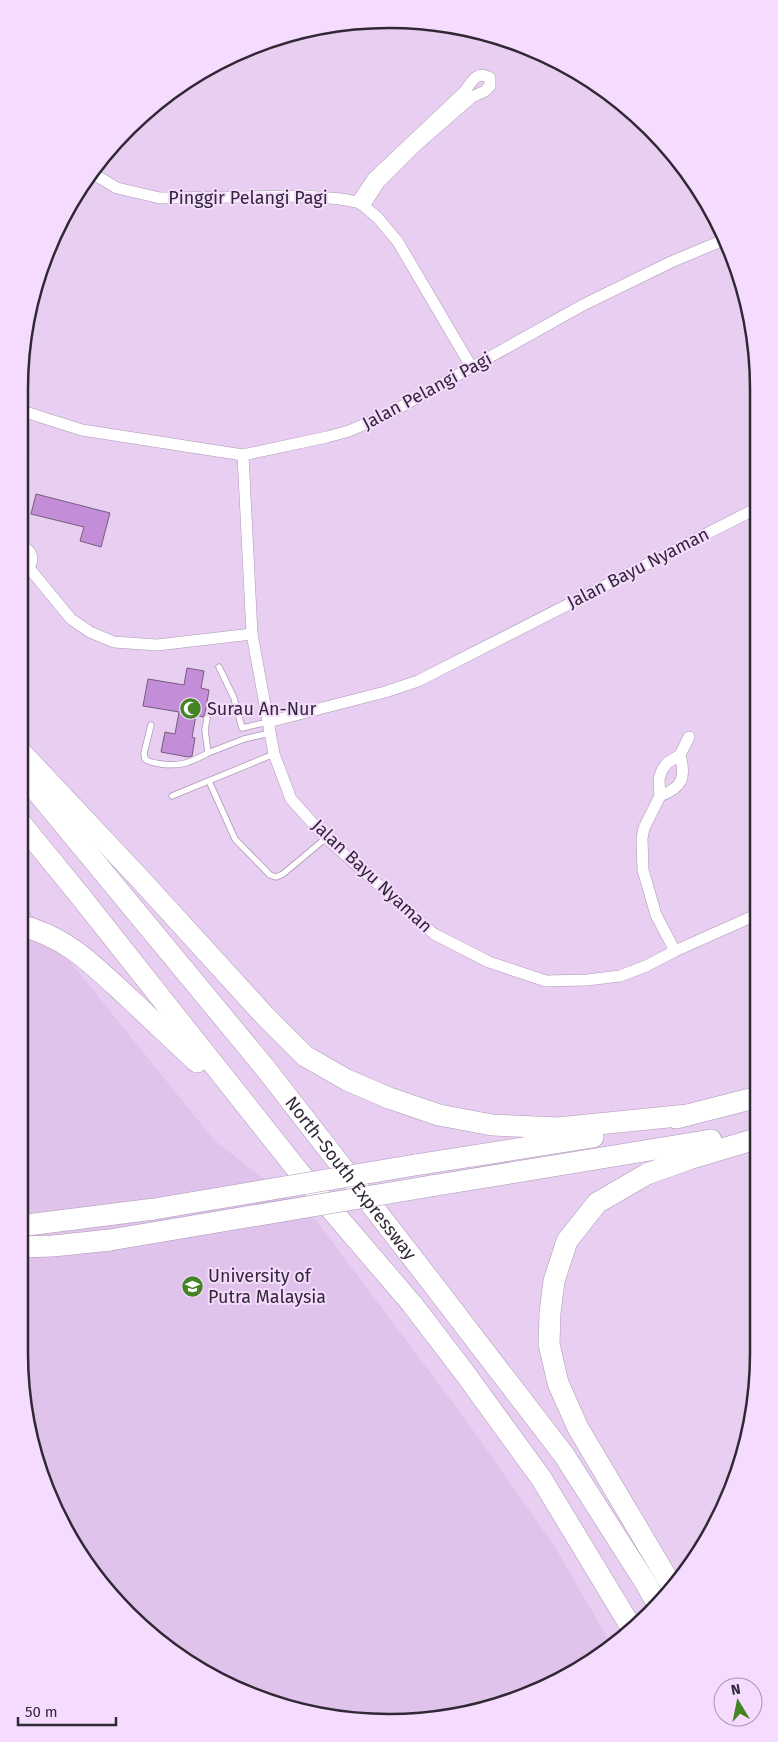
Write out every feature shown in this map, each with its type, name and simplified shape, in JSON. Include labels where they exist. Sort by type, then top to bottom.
[{"type":"highway","points":[[28,760],[265,1016],[305,1056],[347,1080],[389,1098],[439,1115],[492,1125],[558,1128],[688,1115]]},
{"type":"highway","name":"North–South Expressway","points":[[28,781],[266,1069],[432,1282],[564,1455],[654,1599]]},
{"type":"highway","name":"North–South Expressway","points":[[28,832],[299,1172],[412,1304],[541,1478],[629,1623]]},
{"type":"highway","points":[[28,928],[54,937],[84,955],[202,1066],[233,1090]]},
{"type":"highway","points":[[28,1225],[154,1210],[415,1165],[624,1133],[750,1100]]},
{"type":"highway","points":[[28,1247],[110,1240],[750,1134]]},
{"type":"highway","points":[[669,1581],[578,1428],[558,1383],[549,1344],[554,1281],[568,1241],[597,1203],[647,1174],[750,1141]]},
{"type":"street","points":[[480,74],[490,78],[490,86],[485,91],[472,97],[418,144],[360,204],[373,178],[465,91],[474,78],[480,74]]},
{"type":"street","name":"Pinggir Pelangi Pagi","points":[[97,176],[116,188],[160,198],[306,196],[341,199],[360,204]]},
{"type":"street","points":[[360,204],[378,218],[398,242],[472,368]]},
{"type":"street","name":"Jalan Pelangi Pagi","points":[[28,413],[82,430],[243,454],[327,437],[349,431],[388,414],[583,305],[671,262],[719,242]]},
{"type":"street","name":"Jalan Bayu Nyaman","points":[[243,454],[252,634],[274,754],[292,799],[326,838],[434,934],[489,962],[546,981],[587,980],[620,976],[646,966],[750,918]]},
{"type":"street","name":"Jalan Bayu Nyaman","points":[[269,728],[418,681],[731,519],[750,511]]},
{"type":"street","points":[[28,549],[32,556],[32,562],[28,566]]},
{"type":"street","points":[[28,574],[71,619],[90,632],[114,642],[157,645],[252,634]]},
{"type":"street","points":[[675,951],[656,915],[643,870],[642,838],[644,828],[660,796],[659,779],[662,770],[667,763],[680,755],[689,737]]},
{"type":"street","points":[[660,796],[674,789],[683,777],[680,755]]},
{"type":"lane","points":[[219,667],[234,698],[244,738]]},
{"type":"lane","points":[[207,718],[205,730],[208,753]]},
{"type":"lane","points":[[150,725],[144,753],[145,759],[149,762],[174,766],[190,762],[269,728]]},
{"type":"lane","points":[[242,728],[269,728]]},
{"type":"lane","points":[[172,796],[274,754]]},
{"type":"lane","points":[[209,781],[235,839],[270,875],[276,877],[283,874],[326,838]]},
{"type":"shaded area","name":"University of Putra Malaysia","points":[[28,909],[214,1140],[316,1220],[468,1423],[555,1547],[609,1640],[570,1666],[527,1687],[460,1708],[413,1714],[365,1714],[318,1708],[251,1687],[208,1666],[169,1640],[133,1609],[102,1573],[76,1534],[55,1491],[34,1424],[28,1377]]},
{"type":"building","points":[[36,494],[110,513],[101,547],[80,541],[84,527],[31,514]]},
{"type":"building","points":[[187,668],[204,671],[201,688],[209,690],[205,714],[203,717],[196,715],[192,737],[195,738],[192,756],[188,757],[161,752],[165,732],[175,734],[179,712],[143,706],[148,679],[184,685]]},
{"type":"place","name":"Surau An-Nur","points":[[191,709]]},
{"type":"place","name":"University of Putra Malaysia","points":[[192,1286]]}]
